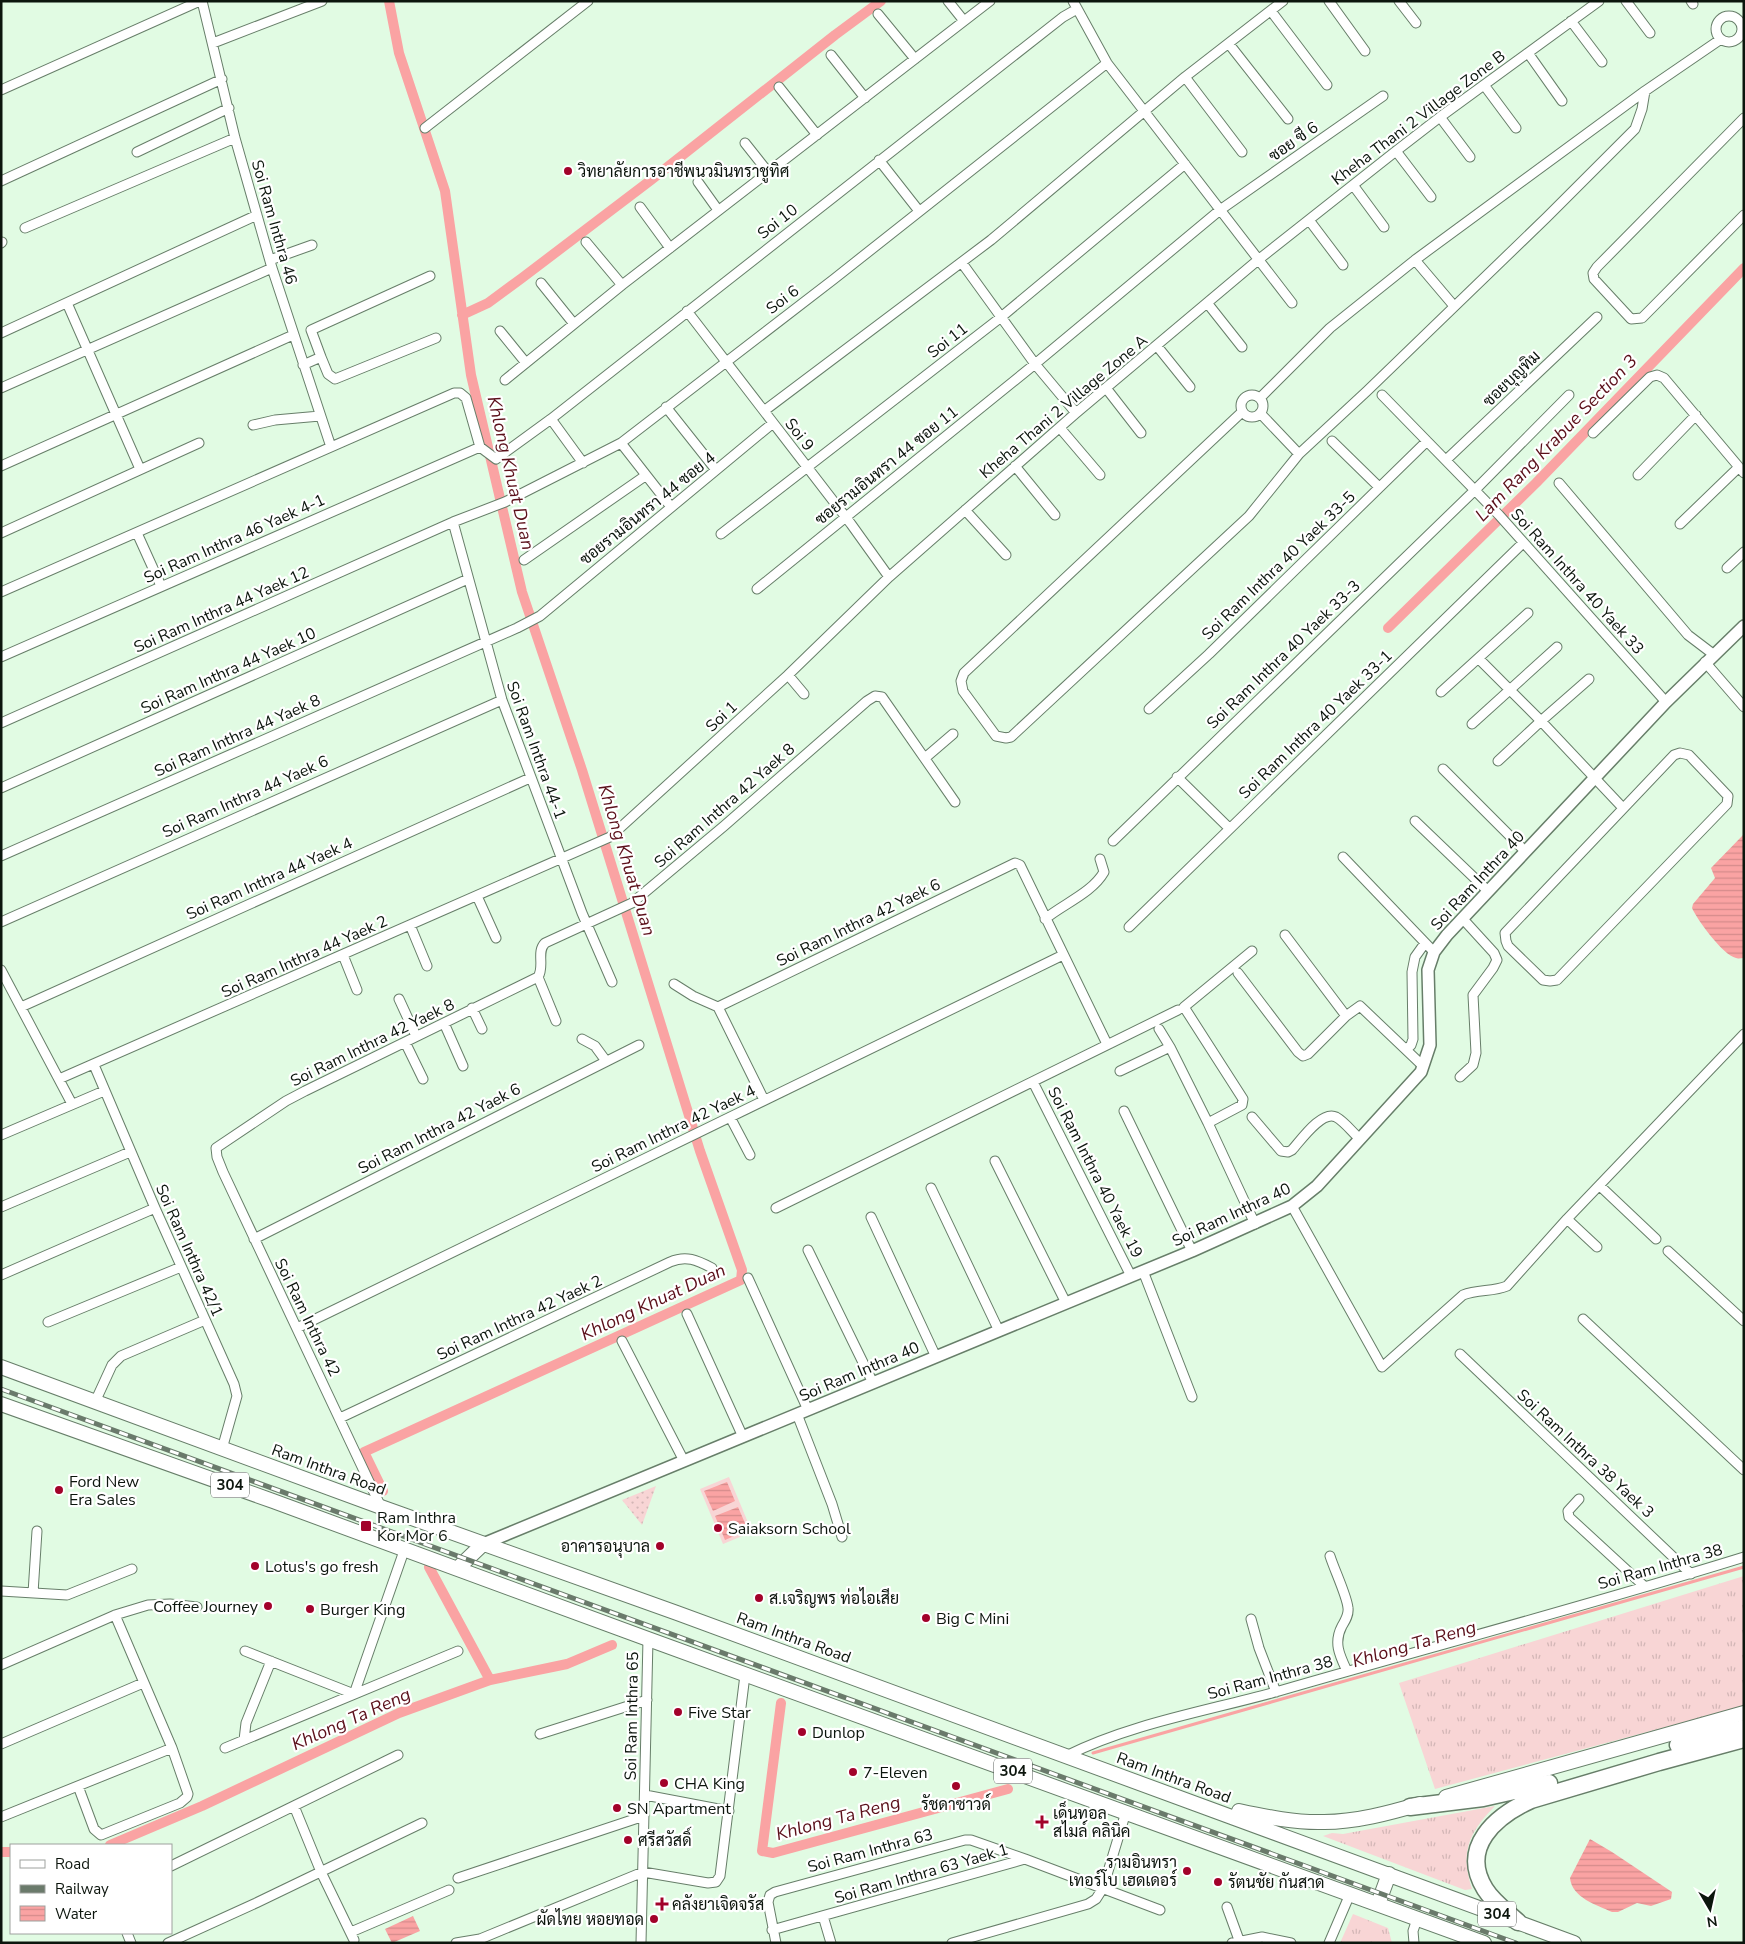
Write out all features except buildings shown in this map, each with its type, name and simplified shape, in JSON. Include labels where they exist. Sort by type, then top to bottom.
[{"type":"highway","points":[[1410,1807],[1449,1803],[1515,1792],[1696,1734],[1744,1728]]},
{"type":"highway","points":[[1518,1922],[1492,1899],[1480,1878],[1476,1865],[1482,1840],[1500,1817],[1514,1807],[1531,1800],[1744,1739]]},
{"type":"main road","name":"Ram Inthra Road","points":[[1,1367],[381,1507],[669,1610],[1574,1943]]},
{"type":"main road","name":"304","points":[[1,1404],[404,1548],[648,1639],[1484,1943]]},
{"type":"main road","points":[[458,1568],[484,1544]]},
{"type":"main road","points":[[1696,1734],[1744,1714]]},
{"type":"main road","points":[[1192,1802],[1278,1819],[1325,1822],[1368,1817],[1410,1807]]},
{"type":"main road","points":[[1378,1904],[1389,1874]]},
{"type":"street","name":"Soi Ram Inthra 46","points":[[201,1],[222,79],[235,138],[271,264],[331,447]]},
{"type":"street","points":[[1,90],[201,1]]},
{"type":"street","points":[[213,43],[322,1]]},
{"type":"street","points":[[426,128],[588,1]]},
{"type":"street","points":[[948,1],[964,21]]},
{"type":"street","points":[[505,380],[622,285],[990,1]]},
{"type":"street","points":[[764,411],[962,263],[1185,77],[1283,1]]},
{"type":"street","points":[[1329,1],[1365,51]]},
{"type":"street","points":[[1399,1],[1416,23]]},
{"type":"street","name":"Kheha Thani 2 Village Zone B","points":[[1258,260],[1440,117],[1599,1]]},
{"type":"street","points":[[1626,1],[1650,33]]},
{"type":"street","points":[[1075,5],[1107,63],[1292,303]]},
{"type":"street","name":"Soi 10","points":[[480,447],[496,458],[552,418],[1064,17],[1075,5]]},
{"type":"street","points":[[1271,11],[1327,85]]},
{"type":"street","points":[[878,14],[915,59]]},
{"type":"street","points":[[1731,16],[1743,24],[1741,41],[1732,42],[1721,39],[1716,31],[1718,22],[1722,18],[1731,16]]},
{"type":"street","points":[[1571,21],[1602,62]]},
{"type":"street","points":[[1260,398],[1330,328],[1415,260],[1645,91],[1721,39]]},
{"type":"street","points":[[1229,44],[1288,118]]},
{"type":"street","points":[[1528,53],[1562,101]]},
{"type":"street","points":[[831,55],[865,98]]},
{"type":"street","name":"Soi 6","points":[[453,522],[500,504],[621,443],[834,279],[1107,63]]},
{"type":"street","points":[[1185,77],[1242,152]]},
{"type":"street","points":[[1,181],[222,79]]},
{"type":"street","points":[[1484,85],[1516,128]]},
{"type":"street","points":[[779,86],[817,135]]},
{"type":"street","points":[[1242,412],[964,673],[962,680],[963,690],[996,736],[1006,738],[1011,736],[1249,516],[1299,454],[1547,218],[1635,129],[1642,109],[1645,91]]},
{"type":"street","name":"ซอย ซี 6","points":[[1035,364],[1220,210],[1383,96]]},
{"type":"street","points":[[137,152],[228,108]]},
{"type":"street","points":[[1440,117],[1470,158]]},
{"type":"street","points":[[1744,118],[1597,267],[1594,273],[1594,280],[1631,319],[1642,318],[1744,215]]},
{"type":"street","points":[[26,228],[235,138]]},
{"type":"street","points":[[745,143],[768,172]]},
{"type":"street","points":[[1396,151],[1431,196]]},
{"type":"street","points":[[879,160],[919,210]]},
{"type":"street","name":"Soi 11","points":[[722,534],[1000,318],[1185,164]]},
{"type":"street","points":[[698,182],[718,210]]},
{"type":"street","points":[[1353,185],[1384,227]]},
{"type":"street","points":[[640,207],[670,248]]},
{"type":"street","points":[[1,333],[257,215]]},
{"type":"street","points":[[1309,220],[1343,265]]},
{"type":"street","points":[[586,242],[622,285]]},
{"type":"street","points":[[1,388],[88,350],[312,245]]},
{"type":"street","name":"Kheha Thani 2 Village Zone A","points":[[889,577],[1076,413],[1208,304],[1258,260]]},
{"type":"street","points":[[1415,260],[1454,306]]},
{"type":"street","points":[[962,263],[1000,318],[1076,413]]},
{"type":"street","points":[[430,276],[310,330],[328,374],[335,379],[436,338]]},
{"type":"street","points":[[541,283],[574,324]]},
{"type":"street","points":[[67,303],[140,469]]},
{"type":"street","points":[[1208,304],[1242,347]]},
{"type":"street","name":"Soi 9","points":[[687,311],[846,517],[889,577]]},
{"type":"street","name":"ซอยบุญทิม","points":[[1446,460],[1597,317]]},
{"type":"street","points":[[500,331],[526,363]]},
{"type":"street","points":[[1,466],[293,335]]},
{"type":"street","points":[[1158,346],[1190,387]]},
{"type":"street","points":[[303,365],[321,358]]},
{"type":"street","name":"ซอยรามอินทรา 44 ซอย 11","points":[[757,589],[1035,364]]},
{"type":"street","points":[[1593,433],[1650,377],[1664,378],[1741,470],[1680,524]]},
{"type":"street","points":[[1106,388],[1141,433]]},
{"type":"street","points":[[1,592],[454,393],[460,393],[466,398],[480,447]]},
{"type":"street","points":[[1254,395],[1260,398],[1263,407],[1260,413],[1251,417],[1242,412],[1240,406],[1244,397],[1254,395]]},
{"type":"street","name":"Soi Ram Inthra 40 Yaek 33","points":[[1382,395],[1500,517],[1666,702]]},
{"type":"street","name":"Soi Ram Inthra 40 Yaek 33-3","points":[[1113,841],[1475,490],[1569,395]]},
{"type":"street","points":[[666,407],[716,470]]},
{"type":"street","points":[[1260,413],[1299,454]]},
{"type":"street","points":[[1638,475],[1696,415]]},
{"type":"street","points":[[254,425],[275,420],[320,416]]},
{"type":"street","points":[[552,418],[583,463]]},
{"type":"street","name":"ซอยรามอินทรา 44 ซอย 4","points":[[517,628],[540,616],[773,423]]},
{"type":"street","points":[[1060,428],[1100,475]]},
{"type":"street","points":[[1332,441],[1379,487]]},
{"type":"street","name":"Soi Ram Inthra 40 Yaek 33-5","points":[[1149,709],[1209,654],[1427,441]]},
{"type":"street","points":[[1,533],[199,443]]},
{"type":"street","points":[[621,443],[671,507]]},
{"type":"street","name":"Soi Ram Inthra 46 Yaek 4-1","points":[[1,657],[480,447]]},
{"type":"street","points":[[1015,466],[1055,515]]},
{"type":"street","points":[[524,560],[645,476]]},
{"type":"street","points":[[1559,483],[1709,658],[1744,708]]},
{"type":"street","points":[[965,510],[1006,555]]},
{"type":"street","name":"Soi Ram Inthra 44-1","points":[[453,522],[502,700],[561,859],[612,982]]},
{"type":"street","name":"Soi Ram Inthra 44 Yaek 12","points":[[1,723],[453,522]]},
{"type":"street","points":[[137,533],[161,586]]},
{"type":"street","name":"Soi Ram Inthra 40 Yaek 33-1","points":[[1130,927],[1229,828],[1523,543]]},
{"type":"street","points":[[1727,568],[1744,552]]},
{"type":"street","name":"Soi 1","points":[[561,859],[610,837],[788,675],[889,577]]},
{"type":"street","name":"Soi Ram Inthra 44 Yaek 10","points":[[1,788],[468,579]]},
{"type":"street","points":[[1441,692],[1528,613]]},
{"type":"street","name":"Soi Ram Inthra 40","points":[[484,1544],[1192,1251],[1292,1206],[1317,1186],[1421,1072],[1430,1045],[1428,970],[1434,952],[1462,918],[1666,702],[1709,658],[1744,626]]},
{"type":"street","name":"Soi Ram Inthra 44 Yaek 8","points":[[1,856],[517,628]]},
{"type":"street","points":[[1472,724],[1558,647]]},
{"type":"street","points":[[1479,659],[1623,808]]},
{"type":"street","points":[[788,675],[804,694]]},
{"type":"street","points":[[1498,761],[1589,679]]},
{"type":"street","name":"Soi Ram Inthra 42 Yaek 8","points":[[224,1142],[286,1101],[538,977],[541,971],[540,952],[542,946],[551,940],[632,903],[875,696],[882,698],[925,758]]},
{"type":"street","name":"Soi Ram Inthra 44 Yaek 6","points":[[1,922],[502,700]]},
{"type":"street","points":[[954,734],[925,758],[955,802]]},
{"type":"street","points":[[1680,753],[1689,755],[1728,796],[1729,800],[1557,980],[1543,980],[1508,946],[1505,933],[1623,808],[1674,755],[1680,753]]},
{"type":"street","points":[[1444,769],[1525,851]]},
{"type":"street","points":[[1177,777],[1229,828]]},
{"type":"street","name":"Soi Ram Inthra 44 Yaek 4","points":[[21,1007],[530,778]]},
{"type":"street","points":[[1414,821],[1488,891]]},
{"type":"street","points":[[1343,857],[1434,952]]},
{"type":"street","name":"Soi Ram Inthra 44 Yaek 2","points":[[59,1079],[94,1066],[561,859]]},
{"type":"street","points":[[1100,859],[1104,872],[1102,876],[1086,891],[1045,919],[1107,1044]]},
{"type":"street","name":"Soi Ram Inthra 42 Yaek 6","points":[[718,1007],[1011,864],[1020,865],[1045,919]]},
{"type":"street","points":[[477,896],[496,938]]},
{"type":"street","points":[[1460,1077],[1473,1065],[1476,1053],[1473,995],[1497,960],[1494,953],[1462,918]]},
{"type":"street","points":[[410,926],[427,966]]},
{"type":"street","points":[[1285,935],[1346,1016]]},
{"type":"street","points":[[1406,1049],[1411,1045],[1413,1039],[1412,972],[1415,957],[1425,943]]},
{"type":"street","points":[[1208,1123],[1235,1110],[1242,1105],[1243,1099],[1184,1007],[1252,951]]},
{"type":"street","points":[[343,955],[357,990]]},
{"type":"street","name":"Soi Ram Inthra 42 Yaek 4","points":[[297,1328],[1063,955]]},
{"type":"street","points":[[1,970],[72,1104]]},
{"type":"street","points":[[1238,973],[1303,1056],[1308,1054],[1346,1016],[1360,1006],[1423,1066]]},
{"type":"street","name":"Soi Ram Inthra 42 Yaek 8","points":[[538,977],[556,1021]]},
{"type":"street","points":[[674,984],[693,996],[718,1007],[764,1100]]},
{"type":"street","points":[[399,999],[416,1036]]},
{"type":"street","points":[[472,1008],[482,1029]]},
{"type":"street","points":[[776,1208],[1178,1010]]},
{"type":"street","points":[[444,1023],[463,1066]]},
{"type":"street","points":[[1159,1029],[1208,1123],[1255,1224]]},
{"type":"street","points":[[1292,1206],[1382,1367],[1463,1294],[1478,1290],[1500,1289],[1507,1286],[1567,1219],[1744,1034]]},
{"type":"street","points":[[582,1039],[595,1046],[606,1061]]},
{"type":"street","points":[[405,1042],[423,1079]]},
{"type":"street","name":"Soi Ram Inthra 42 Yaek 6","points":[[254,1239],[639,1045]]},
{"type":"street","points":[[1120,1071],[1170,1047]]},
{"type":"street","name":"Soi Ram Inthra 42/1","points":[[94,1066],[236,1391],[222,1449]]},
{"type":"street","name":"Soi Ram Inthra 40 Yaek 19","points":[[1033,1082],[1131,1276]]},
{"type":"street","points":[[1,1135],[104,1091]]},
{"type":"street","points":[[1124,1111],[1192,1251]]},
{"type":"street","points":[[1252,1117],[1282,1151],[1288,1152],[1292,1150],[1322,1118],[1331,1115],[1338,1118],[1359,1138]]},
{"type":"street","points":[[730,1117],[750,1155]]},
{"type":"street","name":"Soi Ram Inthra 42","points":[[224,1142],[216,1148],[217,1157],[381,1507]]},
{"type":"street","points":[[1,1207],[130,1152]]},
{"type":"street","points":[[995,1161],[1066,1303]]},
{"type":"street","points":[[1600,1186],[1656,1239]]},
{"type":"street","points":[[931,1188],[999,1331]]},
{"type":"street","points":[[1,1275],[155,1208]]},
{"type":"street","points":[[871,1217],[936,1357]]},
{"type":"street","points":[[1567,1219],[1598,1247]]},
{"type":"street","points":[[808,1250],[874,1383]]},
{"type":"street","points":[[1668,1251],[1744,1321]]},
{"type":"street","name":"Soi Ram Inthra 42 Yaek 2","points":[[340,1418],[670,1262],[686,1258],[696,1260],[712,1268]]},
{"type":"street","points":[[48,1322],[181,1267]]},
{"type":"street","points":[[1144,1271],[1192,1397]]},
{"type":"street","points":[[748,1278],[803,1412],[842,1537]]},
{"type":"street","points":[[687,1314],[743,1437]]},
{"type":"street","points":[[1583,1319],[1744,1470]]},
{"type":"street","points":[[95,1402],[112,1365],[121,1356],[205,1320]]},
{"type":"street","points":[[622,1341],[684,1461]]},
{"type":"street","name":"Soi Ram Inthra 38 Yaek 3","points":[[1460,1354],[1691,1574]]},
{"type":"street","points":[[1579,1498],[1568,1510],[1569,1517],[1644,1586]]},
{"type":"street","points":[[33,1594],[37,1531]]},
{"type":"street","points":[[354,1694],[404,1548]]},
{"type":"street","points":[[1330,1556],[1348,1608],[1347,1619],[1337,1638],[1337,1651],[1347,1671]]},
{"type":"street","name":"Soi Ram Inthra 38","points":[[1066,1756],[1101,1740],[1691,1574],[1744,1557]]},
{"type":"street","points":[[1,1591],[67,1595],[132,1569]]},
{"type":"street","points":[[1,1665],[116,1615],[157,1604],[197,1607]]},
{"type":"street","points":[[78,1786],[94,1829],[101,1835],[180,1803],[187,1797],[172,1748],[143,1683],[116,1615]]},
{"type":"street","points":[[1251,1619],[1259,1648],[1276,1692]]},
{"type":"street","name":"Soi Ram Inthra 65","points":[[642,1943],[648,1639]]},
{"type":"street","points":[[245,1651],[354,1694]]},
{"type":"street","points":[[225,1748],[458,1651]]},
{"type":"street","points":[[244,1740],[246,1723],[271,1661]]},
{"type":"street","points":[[456,1943],[480,1939],[643,1872],[708,1884],[716,1882],[720,1876],[746,1674]]},
{"type":"street","points":[[1,1744],[143,1683]]},
{"type":"street","points":[[540,1734],[646,1700]]},
{"type":"street","points":[[1,1817],[172,1748]]},
{"type":"street","points":[[172,1866],[398,1755]]},
{"type":"street","points":[[645,1795],[729,1811]]},
{"type":"street","points":[[294,1806],[320,1872],[352,1940],[449,1890]]},
{"type":"street","points":[[952,1943],[1088,1904],[1096,1899],[1103,1888],[1126,1812]]},
{"type":"street","points":[[458,1878],[644,1816]]},
{"type":"street","points":[[168,1943],[422,1824]]},
{"type":"street","name":"Soi Ram Inthra 63","points":[[776,1943],[768,1902],[770,1895],[775,1892],[965,1840],[971,1840],[1025,1859]]},
{"type":"street","name":"Soi Ram Inthra 63 Yaek 1","points":[[772,1930],[1025,1859],[1160,1910]]},
{"type":"street","points":[[1329,1943],[1350,1894]]},
{"type":"street","points":[[1227,1906],[1236,1941],[1262,1937],[1291,1943]]},
{"type":"street","points":[[823,1916],[831,1943]]},
{"type":"street","points":[[1414,1943],[1413,1931],[1417,1919]]},
{"type":"green space","points":[[729,1477],[752,1532],[723,1544],[700,1489]]},
{"type":"green space","points":[[656,1486],[642,1525],[622,1500]]},
{"type":"green space","points":[[1744,1576],[1744,1706],[1435,1789],[1399,1683]]},
{"type":"green space","points":[[1495,1806],[1478,1825],[1469,1844],[1467,1865],[1472,1889],[1465,1890],[1323,1836],[1332,1833],[1343,1834]]},
{"type":"green space","points":[[1353,1914],[1388,1928],[1392,1943],[1340,1943]]},
{"type":"water","points":[[1744,834],[1744,958],[1738,958],[1724,951],[1705,929],[1692,908],[1693,904],[1715,878],[1711,868]]},
{"type":"water","points":[[727,1482],[735,1501],[713,1511],[704,1491]]},
{"type":"water","points":[[738,1507],[748,1530],[725,1540],[715,1516]]},
{"type":"water","points":[[1590,1839],[1672,1892],[1671,1899],[1651,1906],[1637,1903],[1618,1912],[1612,1912],[1580,1896],[1575,1891],[1570,1878]]},
{"type":"water","points":[[413,1916],[420,1931],[392,1943],[385,1929]]},
{"type":"waterway","name":"Khlong Khuat Duan","points":[[383,1491],[364,1452],[741,1280],[742,1270],[700,1151],[582,770],[522,592],[471,375],[445,191],[399,53],[389,1]]},
{"type":"waterway","points":[[462,315],[488,303],[522,278],[881,1]]},
{"type":"waterway","name":"Lam Rang Krabue Section 3","points":[[1388,628],[1536,483],[1744,268]]},
{"type":"waterway","name":"Khlong Khuat Duan","points":[[429,1567],[490,1680]]},
{"type":"waterway","name":"Khlong Ta Reng","points":[[1093,1753],[1744,1567]]},
{"type":"waterway","name":"Khlong Ta Reng","points":[[112,1844],[202,1806],[399,1713],[490,1680],[567,1664],[612,1645]]},
{"type":"waterway","name":"Khlong Ta Reng","points":[[781,1703],[762,1851],[773,1853],[1008,1789]]},
{"type":"waterway","name":"Khlong Ta Reng","points":[[1,1852],[10,1852]]},
{"type":"railway","points":[[1,1389],[1516,1943]]},
{"type":"place","name":"วิทยาลัยการอาชีพนวมินทราชูทิศ","points":[[568,171]]},
{"type":"place","name":"Ford New Era Sales","points":[[59,1490]]},
{"type":"place","name":"Ram Inthra Kor Mor 6","points":[[366,1526]]},
{"type":"place","name":"Saiaksorn School","points":[[718,1528]]},
{"type":"place","name":"อาคารอนุบาล","points":[[660,1546]]},
{"type":"place","name":"Lotus's go fresh","points":[[255,1566]]},
{"type":"place","name":"ส.เจริญพร ท่อไอเสีย","points":[[759,1598]]},
{"type":"place","name":"Coffee Journey","points":[[268,1606]]},
{"type":"place","name":"Burger King","points":[[310,1609]]},
{"type":"place","name":"Big C Mini","points":[[926,1618]]},
{"type":"place","name":"Five Star","points":[[678,1712]]},
{"type":"place","name":"Dunlop","points":[[802,1732]]},
{"type":"place","name":"7-Eleven","points":[[853,1772]]},
{"type":"place","name":"CHA King","points":[[664,1783]]},
{"type":"place","name":"รัชดาซาวด์","points":[[956,1786]]},
{"type":"place","name":"SN Apartment","points":[[617,1808]]},
{"type":"place","name":"เด็นทอล สไมล์ คลินิค","points":[[1042,1822]]},
{"type":"place","name":"ศรีสวัสดิ์","points":[[628,1840]]},
{"type":"place","name":"รามอินทรา เทอร์โบ เฮดเดอร์","points":[[1187,1871]]},
{"type":"place","name":"รัตนชัย กันสาด","points":[[1218,1882]]},
{"type":"place","name":"คลังยาเจิดจรัส","points":[[662,1904]]},
{"type":"place","name":"ผัดไทย หอยทอด","points":[[654,1919]]}]
